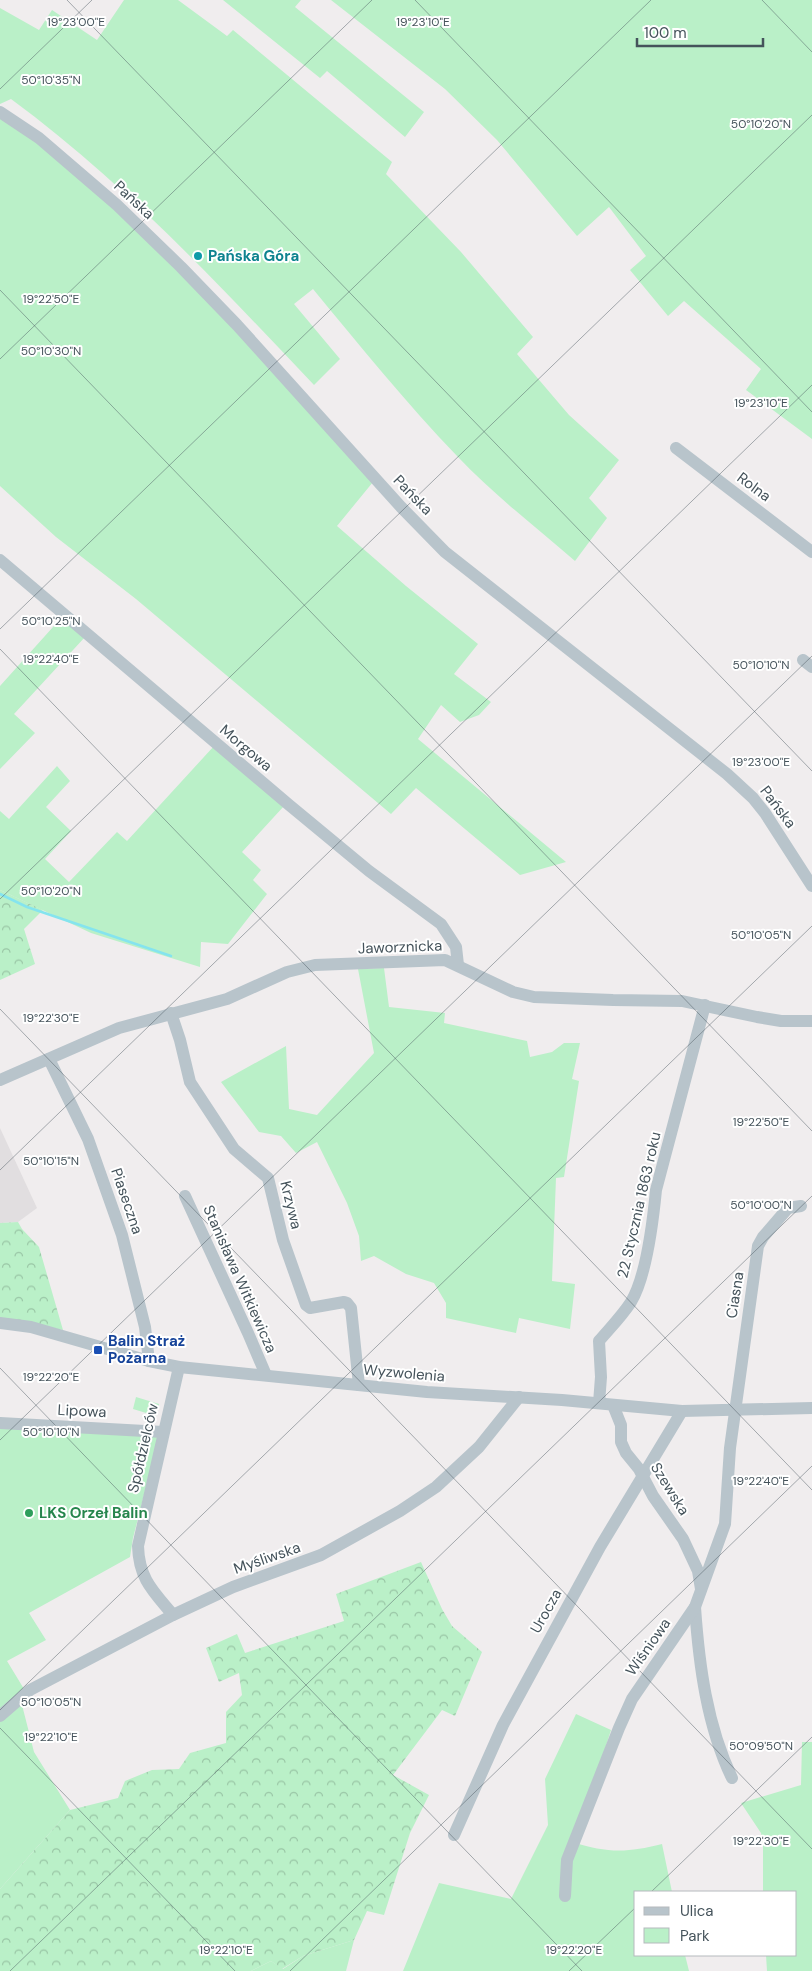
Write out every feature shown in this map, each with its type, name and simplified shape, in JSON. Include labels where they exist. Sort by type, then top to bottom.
[{"type":"street","name":"Pańska","points":[[0,112],[39,138],[117,205],[181,267],[237,325],[401,507],[445,552],[719,768],[752,798],[765,813],[812,886]]},
{"type":"street","name":"Rolna","points":[[676,448],[812,552]]},
{"type":"street","name":"Morgowa","points":[[0,560],[295,810],[370,871],[441,924],[456,947],[458,965]]},
{"type":"street","name":"Jaworznicka","points":[[0,1080],[119,1028],[227,1000],[287,972],[315,966],[446,960],[513,992],[534,997],[682,1001],[773,1020],[812,1021]]},
{"type":"street","name":"22 Stycznia 1863 roku","points":[[599,1403],[601,1377],[599,1341],[625,1310],[640,1281],[653,1218],[656,1190],[705,1005]]},
{"type":"street","name":"Krzywa","points":[[171,1013],[180,1040],[190,1082],[234,1149],[268,1178],[283,1240],[306,1305],[310,1308],[344,1302],[351,1308],[359,1385]]},
{"type":"street","name":"Piaseczna","points":[[49,1059],[88,1139],[122,1235],[143,1319],[149,1361]]},
{"type":"street","name":"Stanisława Witkiewicza","points":[[185,1196],[266,1375]]},
{"type":"street","name":"Ciasna","points":[[736,1411],[758,1246],[763,1236],[788,1208],[801,1206]]},
{"type":"street","name":"Wyzwolenia","points":[[0,1322],[31,1327],[149,1361],[179,1367],[427,1392],[519,1397],[682,1411],[812,1408]]},
{"type":"street","name":"Spółdzielców","points":[[173,1615],[146,1580],[138,1559],[138,1546],[179,1367]]},
{"type":"street","name":"Myśliwska","points":[[0,1716],[30,1690],[173,1615],[232,1587],[321,1555],[400,1511],[436,1487],[479,1447],[519,1397]]},
{"type":"street","name":"Szewska","points":[[613,1405],[621,1425],[621,1442],[626,1453],[639,1469],[653,1496],[683,1539],[698,1571],[701,1590]]},
{"type":"street","name":"Urocza","points":[[454,1835],[503,1725],[600,1547],[682,1411]]},
{"type":"street","name":"Wiśniowa","points":[[565,1896],[567,1860],[619,1728],[632,1699],[694,1608],[725,1524],[730,1448],[736,1411]]},
{"type":"street","name":"Lipowa","points":[[0,1423],[163,1432]]},
{"type":"street","points":[[694,1608],[709,1712],[721,1756],[732,1778]]},
{"type":"shaded area","points":[[0,1128],[37,1208],[18,1222],[0,1223]]},
{"type":"green space","points":[[124,0],[178,0],[227,36],[233,30],[392,162],[386,174],[461,252],[533,337],[517,354],[569,415],[619,460],[589,498],[607,518],[575,561],[501,498],[458,457],[402,396],[313,289],[294,304],[340,359],[314,385],[169,235],[93,164],[11,99],[0,104],[0,8],[39,30],[52,10],[97,40]]},
{"type":"green space","points":[[223,0],[301,0],[295,7],[424,112],[405,137],[327,71],[320,78]]},
{"type":"green space","points":[[331,0],[812,0],[812,439],[746,390],[761,369],[684,301],[668,316],[630,270],[646,256],[609,207],[577,236],[497,140],[445,89]]},
{"type":"green space","points":[[0,118],[38,142],[112,206],[234,327],[373,482],[337,526],[406,586],[478,644],[454,674],[491,702],[479,715],[460,722],[441,705],[418,739],[566,862],[520,875],[416,788],[391,814],[136,599],[56,537],[0,486]]},
{"type":"green space","points":[[62,617],[85,637],[14,714],[35,733],[0,769],[0,686]]},
{"type":"green space","points":[[214,746],[284,806],[242,852],[261,870],[253,880],[267,894],[228,944],[201,942],[200,967],[91,933],[0,890],[0,811],[9,819],[57,766],[70,781],[46,807],[71,831],[45,859],[69,882],[117,832],[127,841]]},
{"type":"green space","points":[[0,890],[43,910],[24,929],[35,964],[0,980]]},
{"type":"green space","points":[[384,968],[389,1007],[445,1013],[444,1023],[527,1041],[530,1057],[552,1052],[564,1043],[580,1043],[572,1079],[579,1081],[564,1177],[556,1178],[552,1281],[575,1284],[570,1329],[519,1318],[516,1333],[446,1318],[446,1303],[434,1283],[406,1274],[374,1256],[361,1261],[359,1236],[347,1203],[317,1142],[296,1153],[281,1136],[259,1132],[221,1082],[286,1046],[289,1109],[317,1115],[374,1053],[358,969]]},
{"type":"green space","points":[[18,1222],[39,1247],[63,1330],[0,1319],[0,1223]]},
{"type":"green space","points":[[136,1397],[159,1404],[156,1416],[133,1409]]},
{"type":"green space","points":[[0,1421],[159,1436],[133,1538],[130,1557],[29,1613],[46,1640],[7,1661],[24,1689],[0,1711]]},
{"type":"green space","points":[[421,1562],[442,1609],[452,1626],[482,1652],[455,1716],[442,1710],[393,1775],[429,1795],[410,1833],[384,1915],[367,1911],[354,1940],[303,1956],[282,1969],[271,1961],[251,1971],[0,1971],[0,1889],[70,1810],[118,1798],[125,1781],[152,1770],[179,1769],[190,1753],[226,1743],[226,1712],[242,1695],[239,1673],[219,1682],[206,1648],[237,1634],[245,1653],[344,1621],[336,1594]]},
{"type":"green space","points":[[21,1701],[34,1752],[70,1810],[0,1889],[0,1720]]},
{"type":"green space","points":[[576,1714],[611,1730],[588,1802],[572,1842],[617,1851],[662,1844],[672,1891],[634,1891],[634,1956],[685,1956],[689,1971],[403,1971],[439,1883],[511,1899],[548,1825],[545,1779]]},
{"type":"green space","points":[[802,1742],[812,1742],[812,1971],[767,1971],[766,1956],[797,1956],[797,1891],[763,1891],[763,1845],[761,1833],[741,1803],[801,1785]]},
{"type":"green space","points":[[354,1940],[346,1971],[251,1971],[271,1961],[283,1969],[303,1956]]},
{"type":"waterway","points":[[0,894],[27,907],[171,956]]},
{"type":"place","name":"Pańska Góra","points":[[198,256]]},
{"type":"place","name":"Balin Straż Pożarna","points":[[98,1350]]},
{"type":"place","name":"LKS Orzeł Balin","points":[[29,1513]]}]
